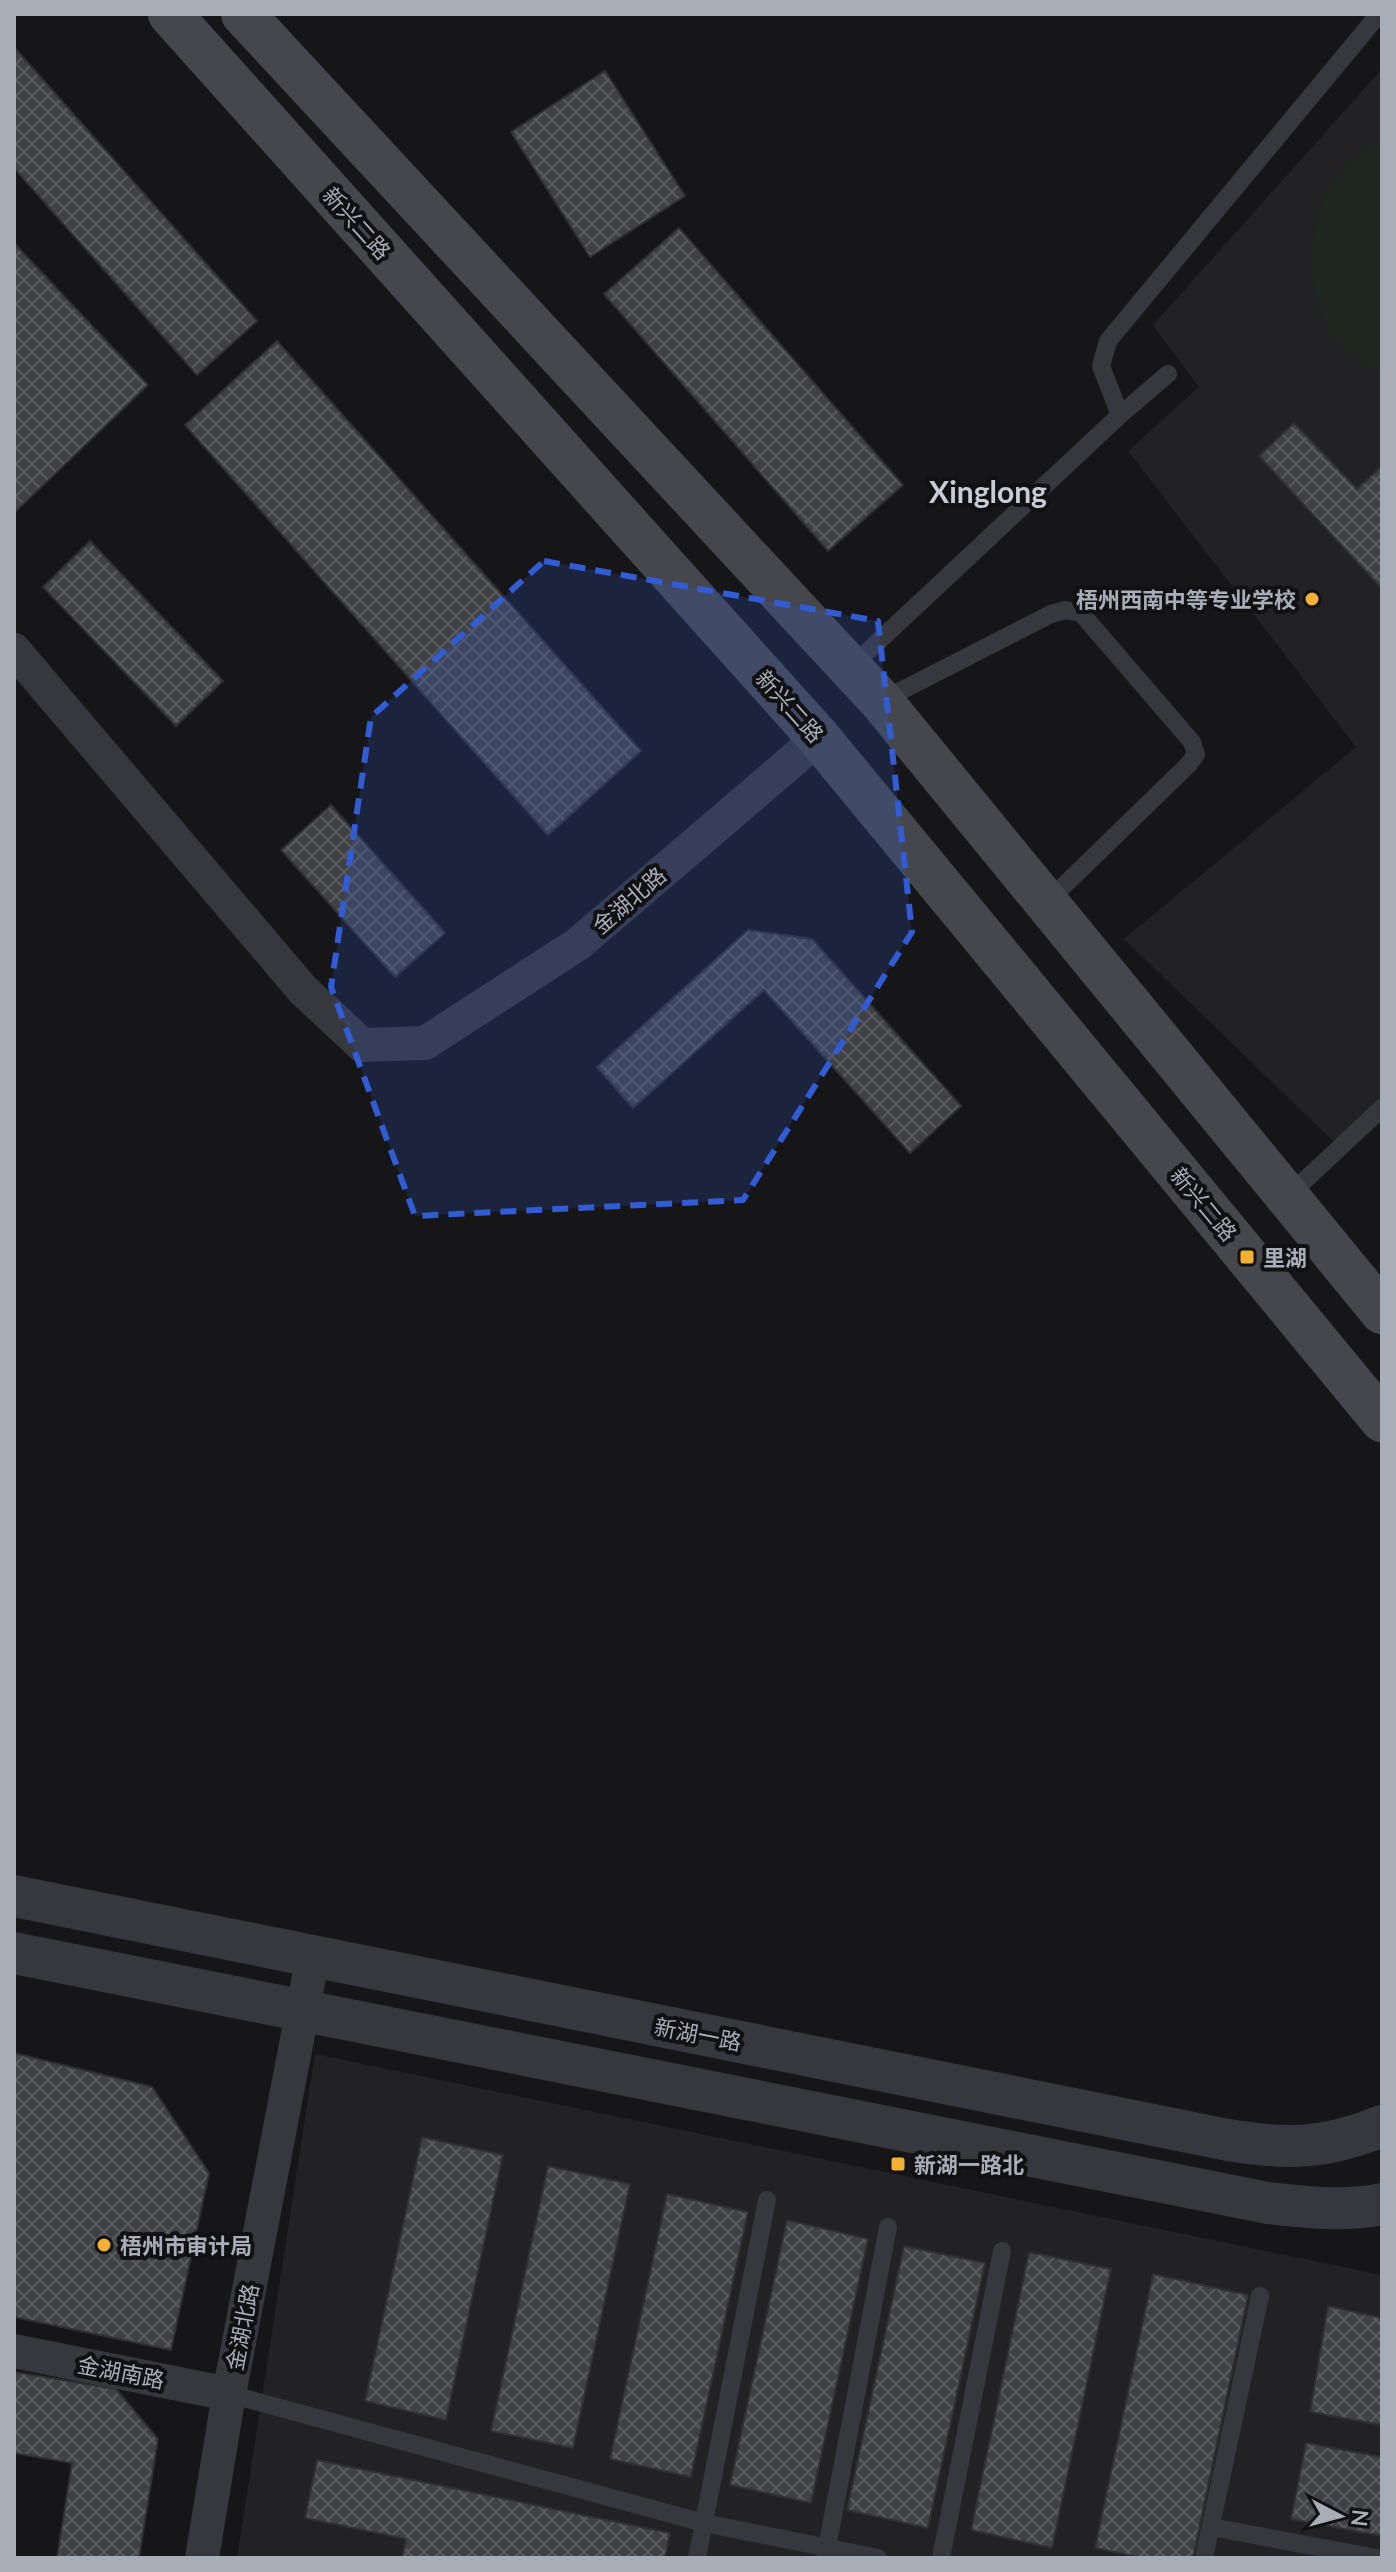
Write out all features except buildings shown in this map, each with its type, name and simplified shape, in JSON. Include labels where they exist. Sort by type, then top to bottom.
[{"type":"main road","name":"新兴二路","points":[[170,14],[819,738],[1382,1420]]},
{"type":"main road","points":[[243,14],[881,701],[1382,1312]]},
{"type":"street","name":"金湖北路","points":[[14,650],[303,990],[362,1045],[425,1043],[578,944],[819,738]]},
{"type":"street","name":"新湖一路","points":[[14,1896],[1240,2142],[1264,2146],[1324,2145],[1382,2126]]},
{"type":"street","points":[[14,1953],[1217,2193],[1325,2209],[1382,2226]]},
{"type":"street","name":"金湖北路","points":[[202,2558],[229,2394],[313,1956]]},
{"type":"street","points":[[1325,2209],[1365,2208],[1382,2204]]},
{"type":"street","name":"金湖南路","points":[[14,2351],[229,2394]]},
{"type":"lane","points":[[1120,415],[1101,366],[1108,341],[1379,14]]},
{"type":"lane","points":[[850,668],[1120,415],[1168,374]]},
{"type":"lane","points":[[881,701],[1051,614],[1065,610],[1081,613],[1192,742],[1196,754],[1189,764],[1046,903]]},
{"type":"lane","points":[[1287,1196],[1382,1108]]},
{"type":"lane","points":[[697,2558],[767,2200]]},
{"type":"lane","points":[[826,2553],[888,2227]]},
{"type":"lane","points":[[941,2558],[1002,2251]]},
{"type":"lane","points":[[1204,2558],[1260,2296]]},
{"type":"lane","points":[[229,2394],[704,2523],[826,2553],[878,2558]]},
{"type":"lane","points":[[1211,2527],[1376,2558]]},
{"type":"highlighted area","points":[[544,561],[878,621],[912,932],[743,1200],[415,1216],[331,987],[371,717]]},
{"type":"shaded area","name":"梧州西南中等专业学校","points":[[1382,69],[1382,1097],[1335,1143],[1124,939],[1356,747],[1128,451],[1199,387],[1153,325]]},
{"type":"shaded area","points":[[1382,137],[1382,374],[1347,350],[1330,331],[1315,294],[1312,251],[1315,229],[1329,190],[1344,168]]},
{"type":"shaded area","points":[[315,2054],[1382,2275],[1382,2558],[237,2558]]},
{"type":"place","name":"梧州西南中等专业学校","points":[[1312,599]]},
{"type":"place","name":"里湖","points":[[1247,1257]]},
{"type":"place","name":"新湖一路北","points":[[898,2164]]},
{"type":"place","name":"梧州市审计局","points":[[104,2245]]},
{"type":"district","name":"Xinglong","points":[[988,491]]}]
